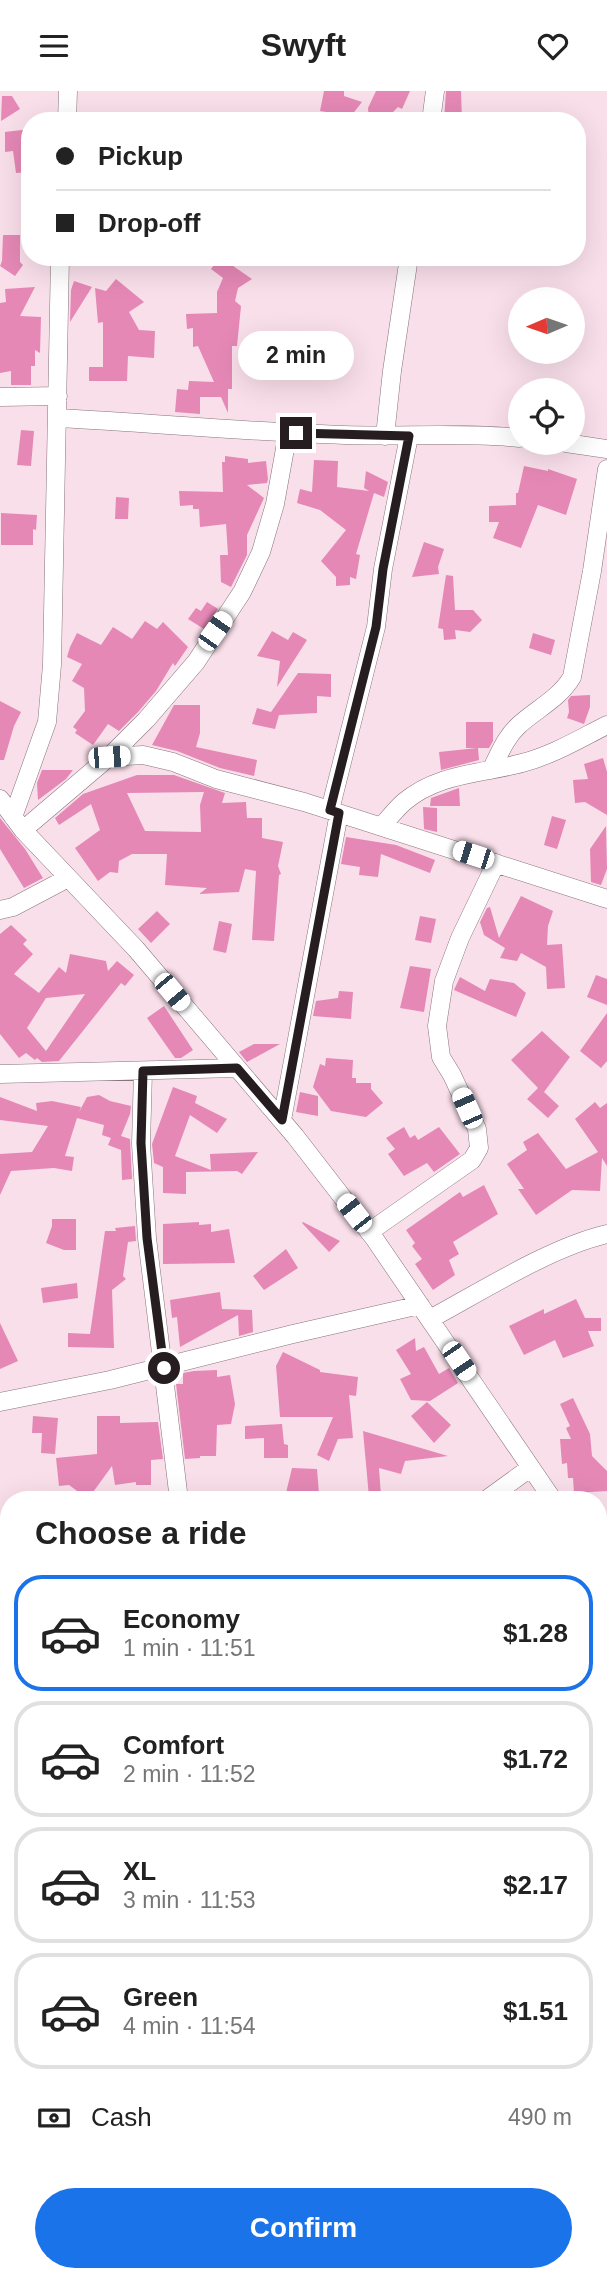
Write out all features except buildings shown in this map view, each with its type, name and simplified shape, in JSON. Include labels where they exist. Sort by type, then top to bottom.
[{"type":"street","points":[[67,112],[68,91]]},
{"type":"street","points":[[432,112],[435,91]]},
{"type":"street","points":[[18,824],[47,722],[52,665],[60,266]]},
{"type":"street","points":[[385,436],[408,266]]},
{"type":"street","points":[[0,397],[58,396]]},
{"type":"street","points":[[58,418],[288,432],[385,436],[475,434],[508,437]]},
{"type":"street","points":[[18,824],[109,757],[146,720],[196,662],[242,592],[261,552],[275,505],[288,432]]},
{"type":"street","points":[[282,1120],[334,811],[376,627],[383,569],[409,436]]},
{"type":"street","points":[[585,446],[607,449]]},
{"type":"street","points":[[491,770],[508,737],[564,690],[572,677],[592,571],[607,469]]},
{"type":"street","points":[[382,826],[405,801],[450,777],[491,770],[550,754],[607,725]]},
{"type":"street","points":[[109,757],[143,755],[173,762],[216,779],[334,811],[607,899]]},
{"type":"street","points":[[0,799],[18,824],[136,949],[282,1120],[369,1232],[547,1491]]},
{"type":"street","points":[[369,1232],[472,1160],[479,1148],[477,1129],[452,1075],[440,1057],[437,1027],[448,970],[460,938],[496,863]]},
{"type":"street","points":[[0,910],[13,907],[68,878]]},
{"type":"street","points":[[0,1074],[237,1068]]},
{"type":"street","points":[[143,1071],[141,1143],[147,1238],[177,1491]]},
{"type":"street","points":[[0,1402],[164,1368],[293,1334],[425,1312],[549,1256],[607,1234]]},
{"type":"street","points":[[498,1491],[530,1468]]},
{"type":"route","points":[[164,1368],[147,1238],[141,1143],[143,1071],[237,1068],[282,1120],[300,1011],[339,813],[330,810],[376,627],[383,569],[409,436],[296,433]]}]
